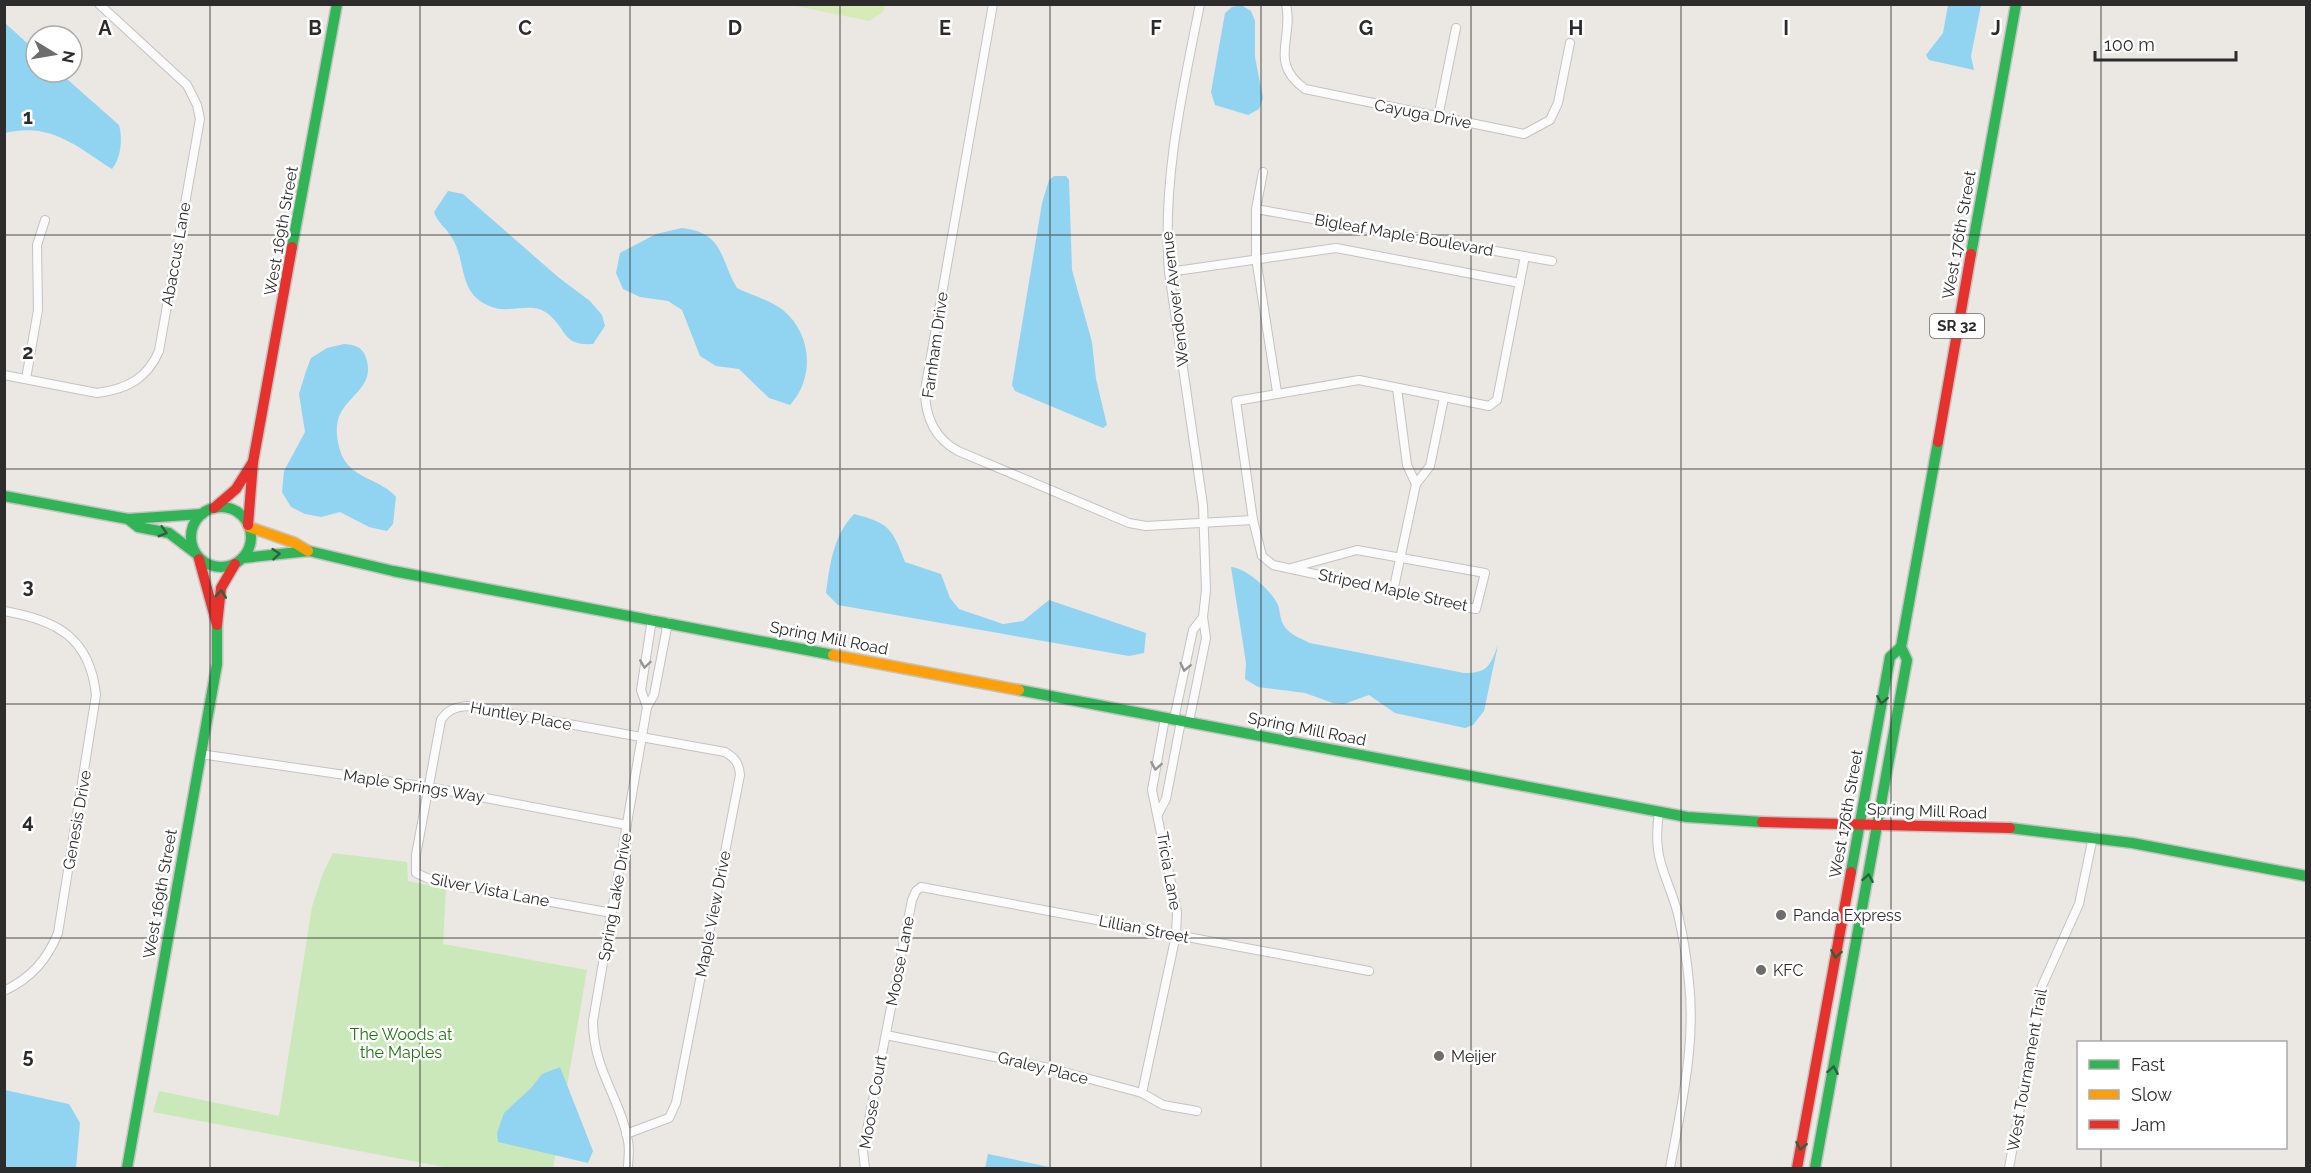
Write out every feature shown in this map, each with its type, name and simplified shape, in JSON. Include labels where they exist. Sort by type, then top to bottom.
[{"type":"street","name":"Abaccus Lane","points":[[26,379],[98,393],[112,391],[137,381],[153,363],[159,351],[200,119],[197,105],[187,84],[99,4]]},
{"type":"street","name":"West 169th Street","points":[[249,526],[253,462],[337,4]]},
{"type":"street","name":"Farnham Drive","points":[[993,4],[926,390],[925,402],[931,425],[938,436],[958,451],[1129,523],[1146,526],[1205,522]]},
{"type":"street","name":"Wendover Avenue","points":[[1177,720],[1193,630],[1203,617],[1206,590],[1205,522],[1169,272],[1167,199],[1174,134],[1200,4]]},
{"type":"street","name":"Cayuga Drive","points":[[1286,4],[1289,17],[1283,46],[1284,64],[1294,81],[1305,89],[1524,134],[1540,128],[1550,120],[1558,103],[1570,43]]},
{"type":"street","name":"West 176th Street","points":[[1815,1168],[1907,660],[1901,647],[2016,4]]},
{"type":"street","points":[[1438,117],[1456,28]]},
{"type":"street","points":[[1263,172],[1256,209],[1256,258],[1277,392]]},
{"type":"street","name":"Bigleaf Maple Boulevard","points":[[1256,209],[1552,261]]},
{"type":"street","points":[[4,375],[26,379],[39,310],[37,245],[45,220]]},
{"type":"street","name":"Bigleaf Maple Boulevard","points":[[1169,272],[1336,248],[1520,283]]},
{"type":"street","points":[[1205,522],[1254,519],[1236,401],[1277,392],[1359,380],[1489,406],[1497,400],[1525,256]]},
{"type":"street","points":[[1397,388],[1407,465],[1416,484]]},
{"type":"street","points":[[1393,592],[1416,484],[1430,466],[1444,398]]},
{"type":"street","name":"West 169th Street","points":[[214,508],[236,489],[253,462]]},
{"type":"street","points":[[4,496],[128,519],[140,516],[181,518],[202,514],[214,508],[235,510],[249,526],[250,544],[239,561],[221,568],[211,566],[169,533],[138,527],[128,519]]},
{"type":"street","points":[[197,555],[190,535],[192,525],[202,514]]},
{"type":"street","name":"Striped Maple Street","points":[[1254,519],[1262,556],[1273,565],[1476,609],[1485,573],[1358,550],[1291,568]]},
{"type":"street","name":"Spring Mill Road","points":[[249,526],[295,543],[309,551],[393,571],[1659,812],[1714,819],[2028,829],[2093,837],[2307,876]]},
{"type":"street","name":"Spring Mill Road","points":[[239,561],[309,551]]},
{"type":"street","name":"West 169th Street","points":[[197,555],[209,592],[211,614],[217,625]]},
{"type":"street","name":"West 169th Street","points":[[127,1168],[217,664],[217,625],[221,588],[239,561]]},
{"type":"street","name":"Genesis Drive","points":[[4,611],[47,621],[67,635],[81,650],[92,676],[96,705],[62,910],[52,946],[39,966],[23,981],[4,991]]},
{"type":"street","points":[[1158,814],[1152,790],[1206,638],[1203,617]]},
{"type":"street","points":[[647,707],[641,690],[652,620]]},
{"type":"street","name":"Spring Lake Drive","points":[[628,1168],[626,1134],[618,1109],[598,1064],[593,1041],[593,1022],[647,707],[654,695],[668,622]]},
{"type":"street","name":"West 176th Street","points":[[1797,1168],[1890,657],[1901,647]]},
{"type":"street","name":"Huntley Place","points":[[427,789],[441,720],[445,714],[458,707],[468,705],[642,738]]},
{"type":"street","name":"Tricia Lane","points":[[1142,1093],[1176,935],[1177,912],[1158,814],[1166,799],[1177,720]]},
{"type":"street","name":"Maple View Drive","points":[[626,1134],[669,1118],[676,1103],[740,775],[735,758],[725,752],[642,738]]},
{"type":"street","name":"Maple Springs Way","points":[[200,754],[427,789],[627,825]]},
{"type":"street","name":"Silver Vista Lane","points":[[427,789],[415,869],[422,877],[612,913]]},
{"type":"street","points":[[1659,812],[1656,849],[1678,915],[1689,981],[1692,1020],[1690,1046],[1670,1168]]},
{"type":"street","name":"West Tournament Trail","points":[[2009,1168],[2042,986],[2079,904],[2093,837]]},
{"type":"street","name":"Lillian Street","points":[[918,888],[930,887],[1369,971]]},
{"type":"street","name":"Moose Lane","points":[[886,1035],[912,900],[918,888]]},
{"type":"street","name":"Graley Place","points":[[886,1035],[1049,1068],[1142,1093],[1163,1105],[1197,1111]]},
{"type":"street","name":"Moose Court","points":[[865,1168],[863,1151],[886,1035]]},
{"type":"green space","points":[[791,5],[885,5],[883,12],[869,21]]},
{"type":"green space","name":"The Woods at the Maples","points":[[333,853],[407,862],[408,881],[446,889],[443,944],[587,970],[553,1168],[449,1168],[153,1112],[159,1091],[279,1116],[312,907],[323,873]]},
{"type":"water","points":[[1241,5],[1251,11],[1255,21],[1255,57],[1263,98],[1259,109],[1248,115],[1215,105],[1211,92],[1225,13],[1232,7]]},
{"type":"water","points":[[1948,5],[1981,5],[1971,56],[1974,70],[1929,60],[1926,55],[1943,33]]},
{"type":"water","points":[[5,23],[24,40],[24,84],[73,84],[119,125],[121,136],[117,159],[112,169],[74,144],[49,133],[21,130],[5,133]]},
{"type":"water","points":[[1054,176],[1066,176],[1069,180],[1072,270],[1092,342],[1096,379],[1107,425],[1103,428],[1015,391],[1012,385],[1042,203],[1049,180]]},
{"type":"water","points":[[448,191],[463,194],[558,277],[590,301],[602,315],[605,326],[593,344],[583,344],[570,339],[554,319],[541,310],[534,308],[499,309],[481,302],[473,294],[464,277],[457,247],[434,212]]},
{"type":"water","points":[[682,228],[706,235],[713,241],[719,248],[737,288],[778,306],[793,320],[800,331],[805,343],[806,369],[804,382],[790,405],[769,398],[739,369],[716,366],[700,356],[682,310],[668,301],[640,297],[623,289],[616,273],[620,253],[656,234]]},
{"type":"water","points":[[344,344],[356,346],[362,350],[366,357],[368,371],[362,386],[341,412],[337,424],[338,443],[342,456],[353,470],[383,486],[396,497],[393,524],[387,531],[369,527],[340,512],[321,517],[305,514],[291,507],[282,492],[284,471],[305,432],[299,394],[311,358],[327,348]]},
{"type":"water","points":[[854,514],[883,524],[893,535],[905,562],[941,574],[950,598],[959,609],[1003,624],[1023,621],[1049,600],[1146,633],[1144,653],[1129,656],[838,605],[826,593],[829,572],[837,541]]},
{"type":"water","points":[[1231,567],[1244,571],[1264,587],[1275,599],[1285,627],[1310,643],[1464,673],[1478,672],[1487,667],[1498,645],[1484,711],[1473,725],[1465,728],[1395,713],[1369,695],[1344,704],[1333,703],[1305,693],[1258,687],[1245,679],[1246,663]]},
{"type":"water","points":[[560,1067],[593,1151],[588,1163],[498,1142],[497,1133],[504,1113],[531,1088],[542,1074]]},
{"type":"water","points":[[5,1090],[69,1104],[80,1123],[76,1168],[5,1168]]},
{"type":"water","points":[[988,1154],[1054,1168],[985,1168]]},
{"type":"traffic: fast","points":[[292,247],[337,4]]},
{"type":"traffic: fast","points":[[1971,254],[2016,4]]},
{"type":"traffic: fast","points":[[1815,1168],[1907,660],[1901,647],[1938,442]]},
{"type":"traffic: fast","points":[[4,496],[128,519],[138,527],[169,533],[194,552]]},
{"type":"traffic: fast","points":[[215,507],[227,507],[238,512],[246,520],[251,537],[249,549],[238,562],[227,567],[215,567],[204,562],[196,554],[191,543],[191,531],[196,520],[204,512],[215,507]]},
{"type":"traffic: fast","points":[[128,519],[202,514]]},
{"type":"traffic: fast","points":[[243,558],[309,551],[393,571],[833,655]]},
{"type":"traffic: fast","points":[[127,1168],[217,664],[217,625]]},
{"type":"traffic: fast","points":[[1851,872],[1890,657],[1901,647]]},
{"type":"traffic: fast","points":[[1019,690],[1687,817],[1762,822]]},
{"type":"traffic: fast","points":[[2010,828],[2132,843],[2306,876]]},
{"type":"traffic: slow","points":[[249,527],[295,543],[308,551]]},
{"type":"traffic: slow","points":[[833,655],[1019,690]]},
{"type":"traffic: jam","points":[[253,462],[292,247]]},
{"type":"traffic: jam","points":[[1938,442],[1971,254]]},
{"type":"traffic: jam","points":[[214,508],[236,489],[253,462],[248,525]]},
{"type":"traffic: jam","points":[[199,559],[217,625],[221,588],[235,564]]},
{"type":"traffic: jam","points":[[1762,822],[2010,828]]},
{"type":"traffic: jam","points":[[1797,1168],[1851,872]]},
{"type":"place","name":"Panda Express","points":[[1781,915]]},
{"type":"place","name":"KFC","points":[[1761,970]]},
{"type":"place","name":"Meijer","points":[[1439,1056]]}]
